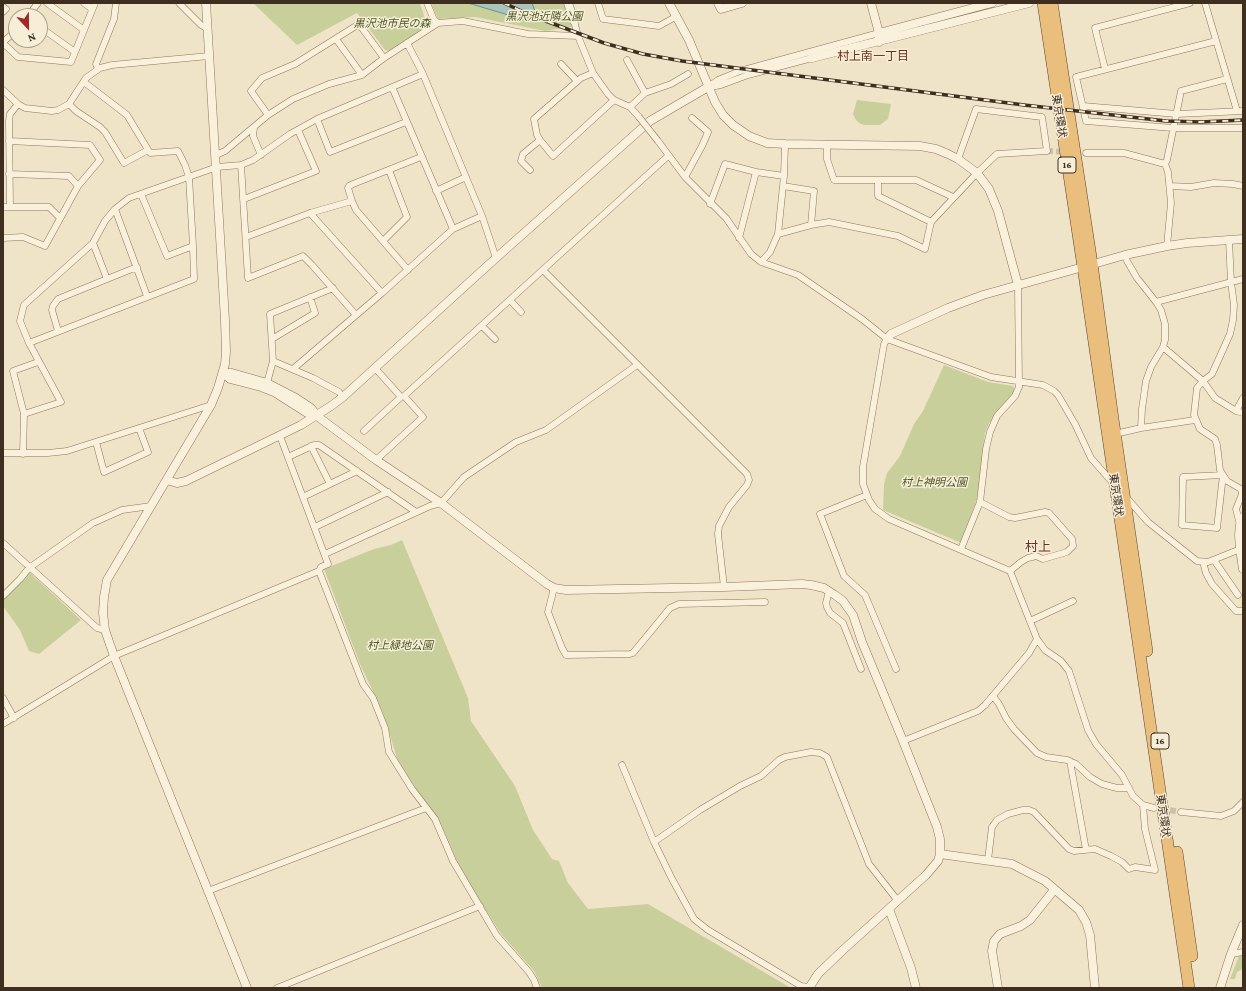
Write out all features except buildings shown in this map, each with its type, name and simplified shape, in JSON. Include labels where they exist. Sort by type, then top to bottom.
[{"type":"highway","name":"東京環状","points":[[1043,3],[1088,265],[1115,434],[1197,988]]},
{"type":"highway","name":"東京環状","points":[[1052,3],[1088,265],[1114,484],[1189,988]]},
{"type":"street","points":[[47,3],[84,30]]},
{"type":"street","points":[[84,3],[92,9]]},
{"type":"street","points":[[3,43],[18,57],[71,62],[95,3]]},
{"type":"street","points":[[98,69],[96,64],[114,19],[116,3]]},
{"type":"street","points":[[179,3],[201,25],[208,28]]},
{"type":"street","points":[[206,3],[225,320],[226,352],[223,373],[211,405],[108,580],[104,596],[103,613],[105,630],[114,656],[247,988]]},
{"type":"street","points":[[427,3],[434,20],[438,23]]},
{"type":"street","points":[[568,3],[578,36],[593,73],[608,94],[614,100],[630,107],[640,118],[685,177],[710,204],[726,218],[751,254],[761,262],[798,275],[862,319],[886,339],[991,377],[1043,385],[1054,391],[1058,395],[1075,424],[1091,458],[1148,522],[1190,557],[1197,561],[1203,562],[1214,560],[1241,548]]},
{"type":"street","points":[[598,3],[603,19],[659,26],[677,16]]},
{"type":"street","points":[[669,3],[689,40],[708,87],[723,115],[733,125],[749,136],[767,143],[920,146],[936,149],[958,158],[977,173],[989,190],[998,211],[1018,285],[1020,382],[1018,392],[997,416],[990,432],[985,455],[980,502],[962,549]]},
{"type":"street","points":[[718,3],[721,9],[742,3]]},
{"type":"street","points":[[871,3],[881,41]]},
{"type":"street","points":[[167,480],[177,483],[186,481],[280,436],[317,416],[343,397],[650,121],[718,80],[740,71],[992,3]]},
{"type":"street","points":[[708,87],[721,85],[748,75],[812,58],[1029,3]]},
{"type":"street","points":[[1105,69],[1095,28],[1190,3]]},
{"type":"street","points":[[1083,106],[1177,114],[1240,111],[1227,79],[1205,3]]},
{"type":"street","points":[[3,7],[6,9],[3,12]]},
{"type":"street","points":[[216,155],[224,151],[254,128],[268,115],[293,99],[329,84],[362,75],[384,58],[438,23],[463,20],[528,34],[578,36]]},
{"type":"street","points":[[268,115],[251,91],[262,78],[295,64],[359,24],[384,58]]},
{"type":"street","points":[[48,33],[75,52]]},
{"type":"street","points":[[336,39],[362,75]]},
{"type":"street","points":[[1216,41],[1076,77],[1086,121],[1173,128],[1243,128]]},
{"type":"street","points":[[408,43],[423,74],[482,216],[496,258]]},
{"type":"street","points":[[3,90],[18,104],[25,108],[45,111],[58,110],[69,104],[86,78],[98,69],[112,65],[209,56]]},
{"type":"street","points":[[627,60],[645,93]]},
{"type":"street","points":[[561,64],[577,81]]},
{"type":"street","points":[[593,73],[580,78],[534,118],[537,135],[540,140],[553,156],[614,100]]},
{"type":"street","points":[[24,414],[61,402],[28,343],[20,321],[24,305],[93,243],[105,221],[115,209],[129,198],[216,167],[241,165],[262,154],[317,119],[423,74]]},
{"type":"street","points":[[630,107],[645,93],[671,84],[688,74]]},
{"type":"street","points":[[1167,246],[1171,203],[1168,172],[1165,164],[1181,91],[1227,79]]},
{"type":"street","points":[[28,343],[194,278],[189,177],[178,150],[150,153],[127,115],[84,82]]},
{"type":"street","points":[[392,87],[453,229]]},
{"type":"street","points":[[10,206],[10,114],[18,104]]},
{"type":"street","points":[[69,104],[76,111],[100,127],[124,163],[148,150]]},
{"type":"street","points":[[778,234],[811,225],[829,222],[898,236],[926,250],[931,222],[953,197],[997,154],[1047,151],[1042,118],[976,109],[958,158]]},
{"type":"street","points":[[685,177],[708,132],[692,118]]},
{"type":"street","points":[[317,119],[330,152],[406,122]]},
{"type":"street","points":[[254,128],[253,136],[262,154]]},
{"type":"street","points":[[244,199],[316,171],[298,130]]},
{"type":"street","points":[[530,170],[521,161],[523,154],[540,140]]},
{"type":"street","points":[[3,238],[23,236],[45,246],[78,186],[100,160],[90,145],[9,141]]},
{"type":"street","points":[[761,262],[770,252],[778,234],[784,176],[785,144]]},
{"type":"street","points":[[826,144],[827,159],[834,180],[916,180],[953,197]]},
{"type":"street","points":[[1086,153],[1124,153],[1165,164]]},
{"type":"street","points":[[376,460],[422,417],[404,396],[668,156]]},
{"type":"street","points":[[408,270],[359,215],[352,201],[348,188],[349,186],[421,157]]},
{"type":"street","points":[[710,204],[725,164],[756,172],[784,176]]},
{"type":"street","points":[[241,165],[248,278],[304,256],[356,315]]},
{"type":"street","points":[[383,241],[407,217],[388,170]]},
{"type":"street","points":[[739,238],[756,172]]},
{"type":"street","points":[[9,174],[69,176],[78,186]]},
{"type":"street","points":[[436,191],[466,178]]},
{"type":"street","points":[[878,180],[878,196],[931,222]]},
{"type":"street","points":[[1170,186],[1191,187],[1214,183],[1243,186]]},
{"type":"street","points":[[783,186],[814,191],[811,225]]},
{"type":"street","points":[[141,194],[167,256],[193,246]]},
{"type":"street","points":[[246,238],[310,213],[352,201]]},
{"type":"street","points":[[3,207],[49,207],[60,218]]},
{"type":"street","points":[[115,209],[147,296]]},
{"type":"street","points":[[310,213],[382,293]]},
{"type":"street","points":[[293,369],[382,293],[453,229],[482,216]]},
{"type":"street","points":[[1154,808],[1143,805],[1133,796],[1122,775],[1096,744],[1088,730],[1067,668],[1061,661],[1045,650],[1037,639],[1010,571],[962,549],[889,519],[875,509],[866,495],[863,484],[864,466],[884,344],[886,339],[891,334],[948,308],[983,296],[1125,255],[1187,243],[1243,239]]},
{"type":"street","points":[[1229,240],[1231,282],[1234,305],[1233,320],[1230,334],[1212,374],[1202,381],[1197,388],[1194,415],[1200,429],[1215,439],[1220,470],[1223,476],[1227,481],[1241,489],[1242,494],[1236,509],[1240,526],[1243,569]]},
{"type":"street","points":[[93,243],[107,279]]},
{"type":"street","points":[[1125,255],[1137,278],[1161,310],[1165,324],[1165,340],[1151,367],[1146,381],[1141,428]]},
{"type":"street","points":[[58,331],[52,314],[55,302],[64,296],[137,267]]},
{"type":"street","points":[[543,270],[747,474],[749,480],[747,485],[729,507],[719,526],[718,534],[724,587]]},
{"type":"street","points":[[1156,302],[1243,280]]},
{"type":"street","points":[[267,383],[273,361],[270,314],[333,288]]},
{"type":"street","points":[[272,339],[315,313],[310,297]]},
{"type":"street","points":[[510,300],[522,312]]},
{"type":"street","points":[[482,326],[495,339]]},
{"type":"street","points":[[1163,346],[1202,381],[1215,398],[1240,412],[1243,398]]},
{"type":"street","points":[[273,361],[293,369],[339,392],[343,397]]},
{"type":"street","points":[[23,454],[24,414],[13,371],[38,362]]},
{"type":"street","points":[[325,554],[416,512],[441,503],[464,477],[516,442],[546,430],[637,365]]},
{"type":"street","points":[[364,431],[401,397],[375,368]]},
{"type":"street","points":[[223,373],[232,373],[267,383],[296,398],[311,408],[317,416],[376,460],[441,503],[554,588],[566,590],[802,584],[818,586],[829,591],[843,601],[853,615],[862,642],[937,827],[940,839],[940,854],[938,861],[926,875],[818,974],[809,987],[801,986],[708,930],[694,919],[654,842],[622,765]]},
{"type":"street","points":[[223,373],[230,379],[274,392],[307,413],[317,416]]},
{"type":"street","points":[[394,403],[400,405],[406,399]]},
{"type":"street","points":[[3,453],[23,454],[67,451],[211,405]]},
{"type":"street","points":[[1115,434],[1141,428],[1195,420]]},
{"type":"street","points":[[96,442],[104,472],[148,452],[139,428]]},
{"type":"street","points":[[3,724],[114,656],[319,571],[321,567],[328,564],[280,436]]},
{"type":"street","points":[[288,458],[311,446],[319,445],[416,512]]},
{"type":"street","points":[[311,446],[330,484]]},
{"type":"street","points":[[303,497],[357,471]]},
{"type":"street","points":[[1223,476],[1217,528],[1182,526],[1183,477],[1223,476]]},
{"type":"street","points":[[315,527],[388,492]]},
{"type":"street","points":[[866,495],[820,514],[844,576],[865,595],[896,669]]},
{"type":"street","points":[[980,502],[1009,517],[1015,518],[1044,512],[1049,513],[1072,539],[1074,544],[1067,552],[1044,559],[1036,556],[1028,558],[1010,571]]},
{"type":"street","points":[[3,596],[20,580],[29,568],[93,523],[122,510],[151,506]]},
{"type":"street","points":[[1240,526],[1243,517]]},
{"type":"street","points":[[3,543],[97,628],[105,630]]},
{"type":"street","points":[[1214,560],[1238,594]]},
{"type":"street","points":[[1203,562],[1206,573],[1212,584],[1236,611],[1243,611]]},
{"type":"street","points":[[319,571],[363,684],[373,698],[385,728],[389,752],[412,789],[435,819],[453,861],[497,936],[529,972],[537,988]]},
{"type":"street","points":[[554,588],[548,612],[566,655],[633,653],[670,608],[679,604],[765,602]]},
{"type":"street","points":[[829,591],[826,603],[827,607],[830,613],[843,623],[860,669]]},
{"type":"street","points":[[1030,621],[1073,601]]},
{"type":"street","points":[[903,741],[978,711],[985,706],[1029,653],[1037,639]]},
{"type":"street","points":[[992,696],[999,704],[1006,718],[1014,729],[1036,753],[1046,758],[1070,761],[1076,764],[1090,777],[1102,784],[1117,788],[1129,788]]},
{"type":"street","points":[[3,698],[14,718]]},
{"type":"street","points":[[654,842],[700,810],[740,786],[761,776],[779,760],[785,757],[820,753],[827,757],[869,864],[898,901]]},
{"type":"street","points":[[1070,761],[1086,850]]},
{"type":"street","points":[[1182,812],[1221,816],[1234,811],[1243,802]]},
{"type":"street","points":[[988,860],[992,827],[997,820],[1008,814],[1029,810],[1034,812],[1069,848],[1074,851],[1095,849],[1122,862],[1129,869],[1135,867],[1155,870],[1145,829],[1143,805]]},
{"type":"street","points":[[208,891],[426,808]]},
{"type":"street","points":[[940,854],[1012,864],[1045,881],[1079,910],[1089,928],[1095,988]]},
{"type":"street","points":[[998,988],[992,951],[994,941],[1000,934],[1020,926],[1030,920],[1054,890]]},
{"type":"street","points":[[278,988],[480,906]]},
{"type":"street","points":[[889,909],[912,968],[916,988]]},
{"type":"street","points":[[1220,988],[1231,954],[1243,925]]},
{"type":"street","points":[[1231,954],[1243,952]]},
{"type":"green space","name":"黒沢池市民の森","points":[[253,3],[420,3],[428,28],[390,51],[385,50],[357,13],[297,45]]},
{"type":"green space","name":"黒沢池近隣公園","points":[[431,3],[566,3],[572,27],[545,31],[475,17],[438,19]]},
{"type":"green space","points":[[857,100],[891,104],[888,119],[880,125],[864,125],[859,123],[853,114]]},
{"type":"green space","name":"村上神明公園","points":[[944,365],[988,382],[1013,386],[1015,391],[989,423],[985,433],[978,496],[961,542],[883,510],[884,484],[887,473],[900,456],[914,424],[923,411]]},
{"type":"green space","name":"村上緑地公園","points":[[402,540],[468,698],[471,721],[515,786],[533,830],[552,859],[559,861],[568,883],[588,909],[648,904],[791,988],[542,988],[534,971],[502,935],[463,875],[441,824],[408,777],[397,758],[383,713],[360,664],[324,569],[374,549],[391,545]]},
{"type":"green space","points":[[29,572],[81,620],[39,654],[29,651],[20,630],[3,606],[3,600]]},
{"type":"green space","points":[[1243,955],[1243,969],[1237,972],[1235,979],[1230,979],[1239,956]]},
{"type":"water","points":[[468,3],[532,3],[535,11],[525,20]]},
{"type":"tunnel","points":[[1047,151],[1086,153]]},
{"type":"tunnel","points":[[1161,809],[1181,812]]},
{"type":"railway","points":[[504,3],[530,15],[604,43],[643,54],[682,61],[1024,105],[1166,121],[1201,122],[1243,120]]},
{"type":"district","name":"村上南一丁目","points":[[873,56]]},
{"type":"district","name":"村上","points":[[1038,547]]}]
